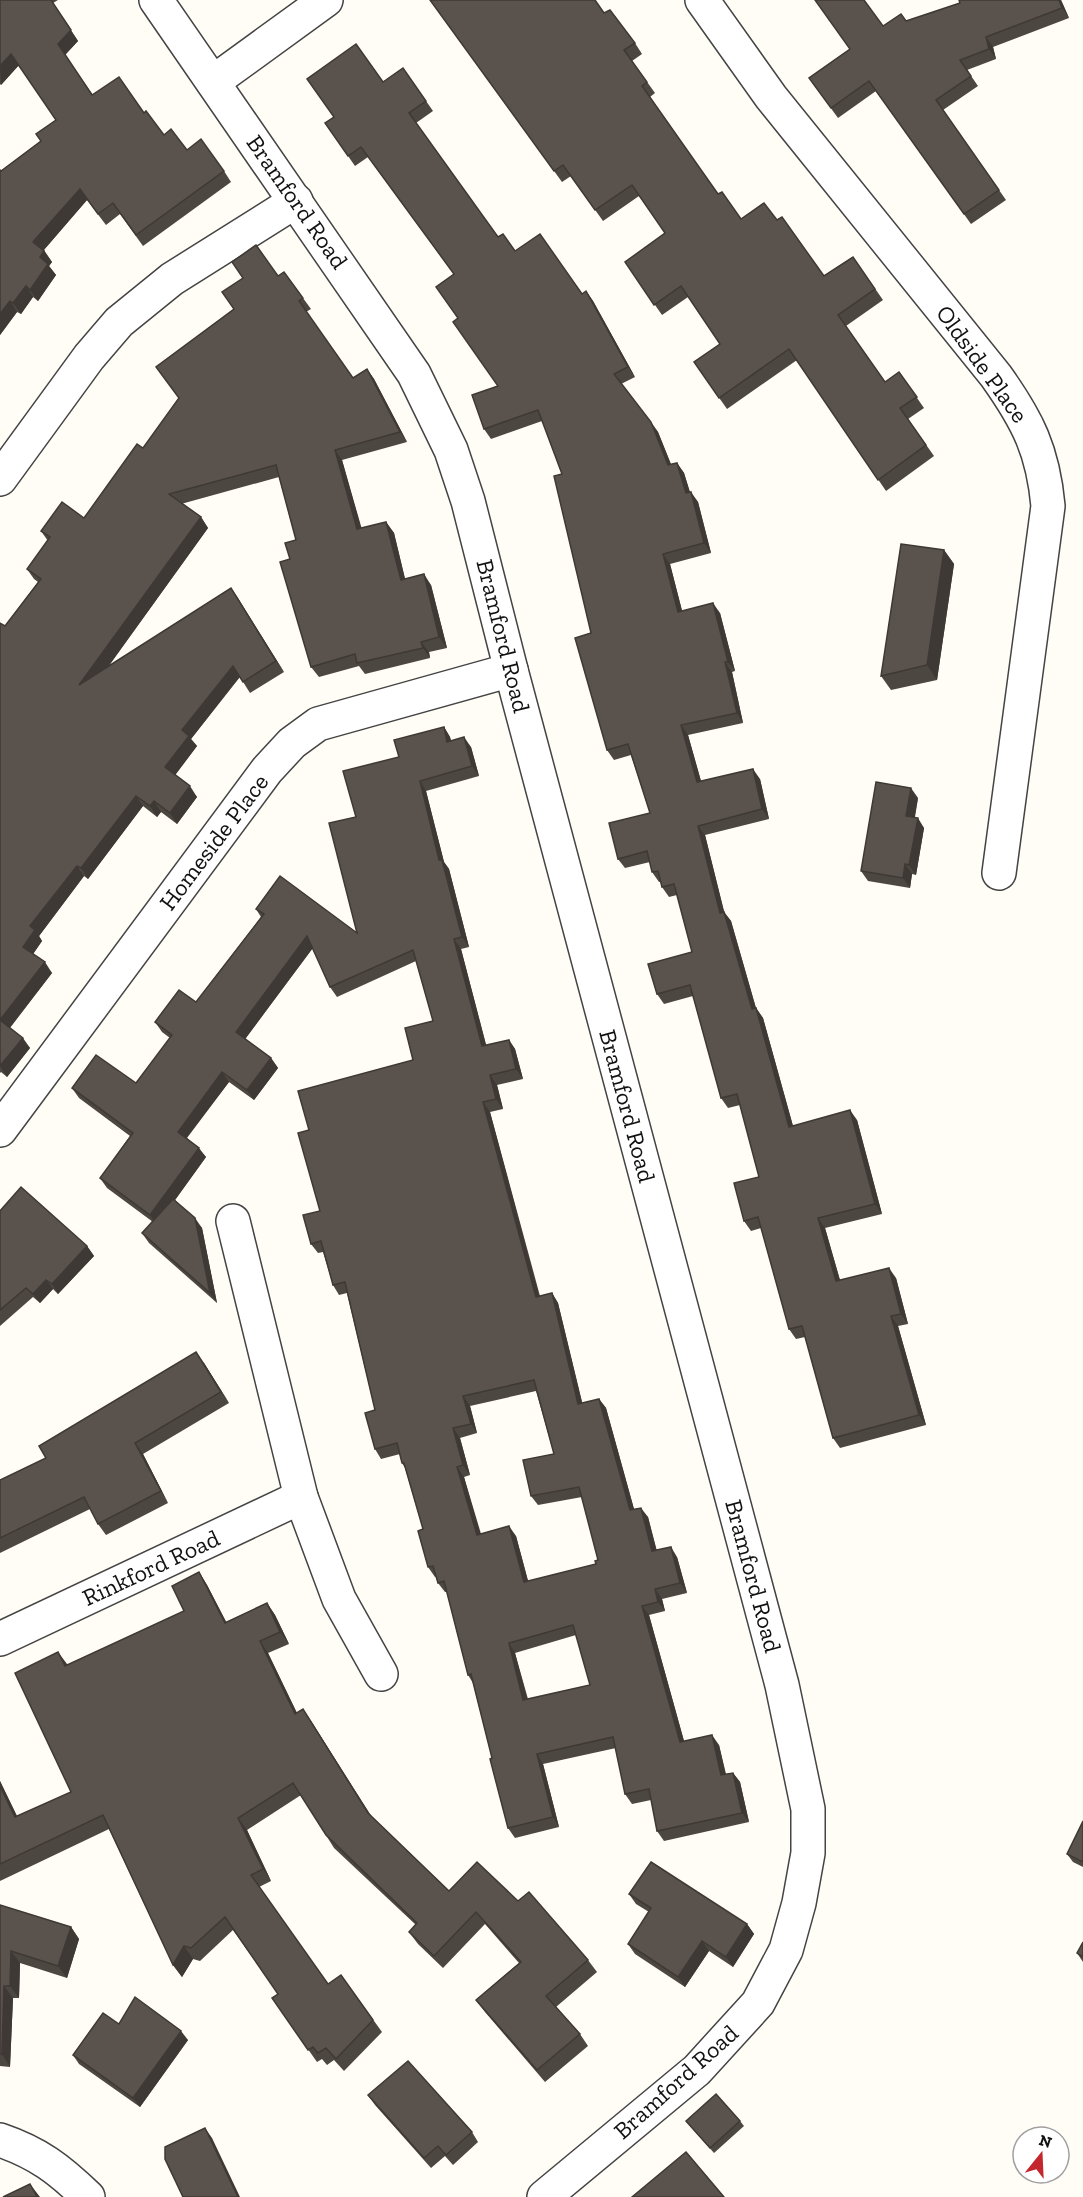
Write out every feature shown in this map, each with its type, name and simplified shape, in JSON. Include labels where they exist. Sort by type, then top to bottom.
[{"type":"street","name":"Bramford Road","points":[[156,0],[414,374],[451,450],[468,501],[778,1673],[808,1809],[808,1853],[799,1904],[786,1950],[758,2003],[697,2070],[544,2197]]},
{"type":"street","points":[[213,82],[326,0]]},
{"type":"street","name":"Oldside Place","points":[[702,0],[771,97],[996,376],[1018,407],[1035,439],[1045,477],[1048,506],[999,873]]},
{"type":"street","points":[[0,479],[90,357],[119,322],[172,279],[296,201]]},
{"type":"street","name":"Homeside Place","points":[[0,1130],[267,770],[291,743],[318,724],[511,670]]},
{"type":"street","points":[[233,1221],[301,1497],[339,1599],[381,1674]]},
{"type":"street","name":"Rinkford Road","points":[[0,1639],[301,1497]]},
{"type":"street","points":[[0,2140],[35,2154],[62,2172],[88,2197]]},
{"type":"building","points":[[0,0],[51,0],[71,30],[58,44],[92,95],[119,77],[144,113],[146,111],[164,135],[171,129],[187,150],[201,139],[224,171],[136,235],[113,203],[98,214],[80,189],[33,242],[44,251],[40,257],[48,264],[30,290],[26,286],[13,303],[10,301],[0,314],[0,170],[41,141],[36,134],[56,120],[11,54],[0,66]]},
{"type":"building","points":[[430,0],[595,0],[604,13],[610,10],[635,43],[624,50],[647,82],[642,86],[718,194],[722,192],[741,219],[764,203],[777,220],[782,217],[824,276],[853,257],[875,289],[838,315],[885,382],[899,372],[917,397],[900,408],[926,445],[878,480],[789,349],[719,398],[694,362],[720,344],[681,286],[654,305],[625,262],[665,233],[632,185],[595,210],[563,165],[554,171]]},
{"type":"building","points":[[815,0],[864,0],[883,26],[901,14],[906,21],[960,3],[959,0],[1059,0],[1062,8],[986,37],[989,49],[960,60],[971,76],[936,100],[999,190],[964,214],[869,81],[831,108],[809,78],[850,49]]},
{"type":"building","points":[[356,44],[383,82],[403,68],[426,101],[409,113],[498,237],[503,234],[515,251],[540,234],[582,294],[586,291],[628,367],[614,374],[651,422],[668,465],[677,463],[686,493],[691,492],[704,543],[663,554],[678,612],[713,603],[728,662],[725,662],[737,713],[681,725],[697,782],[753,769],[762,809],[698,826],[720,913],[724,912],[752,1009],[756,1008],[789,1127],[850,1110],[875,1204],[818,1218],[836,1281],[889,1268],[901,1314],[891,1316],[919,1415],[833,1438],[802,1326],[789,1329],[758,1217],[744,1221],[734,1183],[759,1177],[737,1094],[721,1098],[690,985],[657,994],[648,964],[692,952],[674,884],[662,887],[658,871],[652,872],[647,851],[618,859],[609,823],[650,813],[628,744],[607,750],[575,638],[591,633],[554,476],[562,474],[538,410],[484,429],[472,395],[498,386],[453,322],[458,318],[436,287],[454,274],[361,147],[348,156],[325,123],[334,117],[307,79]]},
{"type":"building","points":[[256,245],[278,276],[284,272],[303,298],[299,301],[353,378],[367,369],[400,432],[335,450],[357,529],[386,522],[401,580],[424,574],[439,637],[421,642],[423,648],[357,663],[355,654],[311,667],[280,562],[290,559],[285,543],[296,540],[276,465],[169,494],[201,517],[79,685],[231,588],[276,661],[243,682],[233,666],[182,730],[189,736],[165,767],[190,786],[170,813],[154,801],[150,806],[136,796],[81,868],[77,866],[30,926],[35,930],[23,947],[45,962],[0,1020],[0,623],[5,626],[41,579],[27,569],[50,537],[41,531],[62,502],[84,518],[137,444],[143,448],[179,398],[156,367],[234,309],[222,292],[243,278],[232,262]]},
{"type":"building","points":[[901,544],[944,550],[927,665],[881,676]]},
{"type":"building","points":[[444,727],[447,742],[464,737],[472,766],[420,781],[439,860],[442,860],[462,937],[454,939],[482,1046],[509,1040],[516,1069],[490,1075],[496,1099],[483,1102],[536,1297],[552,1293],[578,1404],[599,1399],[630,1510],[641,1508],[652,1551],[671,1547],[680,1583],[655,1589],[658,1602],[642,1606],[680,1742],[712,1735],[721,1775],[733,1773],[742,1813],[657,1831],[649,1789],[625,1794],[613,1737],[537,1754],[553,1817],[508,1828],[471,1674],[468,1675],[444,1581],[438,1583],[433,1566],[428,1567],[418,1531],[423,1529],[397,1443],[375,1449],[365,1413],[375,1410],[345,1282],[333,1285],[321,1241],[311,1244],[303,1215],[320,1211],[298,1133],[309,1130],[298,1091],[413,1060],[405,1028],[433,1021],[413,950],[330,987],[307,936],[236,1032],[271,1058],[247,1090],[222,1072],[178,1132],[199,1148],[150,1215],[100,1178],[133,1133],[72,1088],[96,1055],[136,1083],[172,1035],[155,1022],[179,990],[196,1002],[264,914],[256,909],[280,876],[357,933],[329,823],[356,817],[343,771],[399,757],[394,740]],"holes":[[[534,1380],[554,1454],[523,1460],[531,1496],[579,1487],[598,1560],[595,1561],[596,1564],[524,1582],[509,1526],[477,1535],[457,1467],[463,1465],[453,1428],[471,1424],[463,1396]],[[573,1625],[590,1685],[523,1700],[509,1643]]]},
{"type":"building","points":[[876,782],[911,788],[906,816],[918,818],[909,865],[905,864],[903,878],[861,871]]},
{"type":"building","points":[[0,1020],[23,1038],[0,1066]]},
{"type":"building","points":[[21,1187],[87,1246],[52,1284],[46,1280],[33,1294],[26,1288],[0,1310],[0,1211]]},
{"type":"building","points":[[173,1199],[195,1218],[210,1293],[142,1233]]},
{"type":"building","points":[[196,1352],[221,1392],[135,1443],[161,1491],[98,1524],[84,1497],[0,1538],[0,1480],[46,1458],[39,1446]]},
{"type":"building","points":[[199,1572],[225,1623],[267,1603],[280,1632],[260,1641],[295,1714],[303,1709],[368,1813],[449,1891],[477,1862],[518,1901],[529,1892],[588,1960],[546,1996],[580,2034],[537,2070],[476,2000],[521,1962],[476,1912],[434,1956],[409,1932],[417,1923],[326,1835],[293,1783],[238,1818],[263,1869],[251,1875],[328,1984],[341,1975],[373,2020],[336,2059],[326,2048],[318,2053],[313,2047],[308,2050],[272,1998],[278,1994],[225,1917],[191,1948],[184,1946],[173,1965],[103,1815],[0,1864],[0,1786],[15,1817],[71,1792],[15,1673],[58,1652],[65,1666],[184,1611],[172,1586]]},
{"type":"building","points":[[1083,1821],[1083,1862],[1067,1854]]},
{"type":"building","points":[[651,1862],[747,1924],[726,1957],[702,1941],[678,1977],[628,1944],[651,1908],[629,1894]]},
{"type":"building","points":[[0,1905],[71,1927],[58,1966],[11,1951],[10,1986],[4,1986],[2,2054],[0,2054]]},
{"type":"building","points":[[1083,1942],[1083,1957],[1077,1953]]},
{"type":"building","points":[[135,1997],[181,2031],[133,2098],[73,2055],[103,2013],[119,2024]]},
{"type":"building","points":[[408,2061],[472,2132],[446,2155],[438,2146],[424,2158],[368,2095]]},
{"type":"building","points":[[716,2094],[740,2121],[710,2148],[686,2121]]},
{"type":"building","points":[[205,2128],[238,2197],[183,2197],[165,2159],[165,2147]]},
{"type":"building","points":[[686,2152],[724,2197],[632,2197]]},
{"type":"building","points":[[30,2184],[37,2197],[3,2197]]}]
